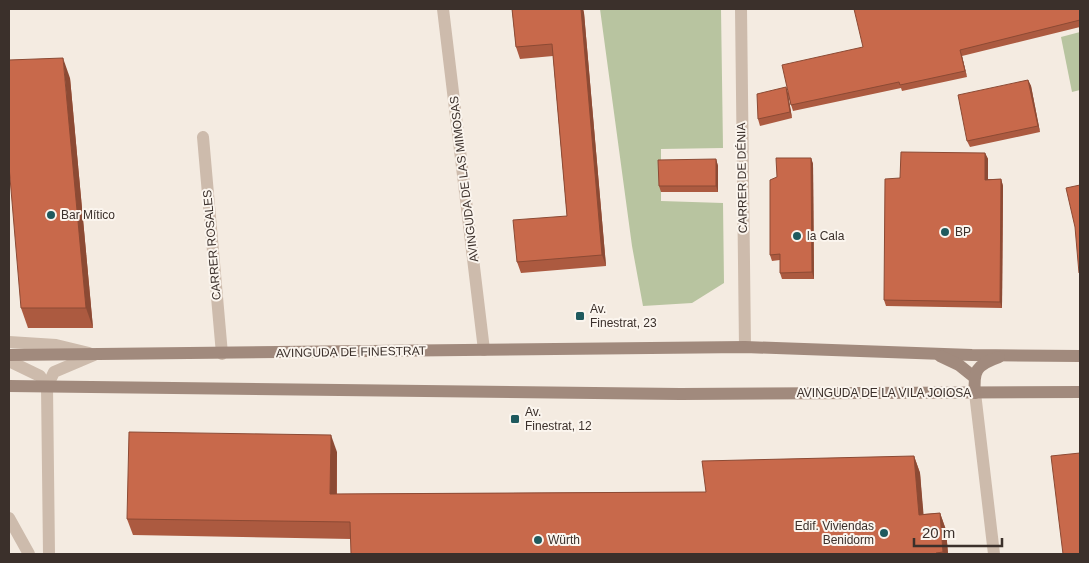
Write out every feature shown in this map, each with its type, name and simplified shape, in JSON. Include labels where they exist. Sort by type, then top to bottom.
[{"type":"main road","name":"AVINGUDA DE FINESTRAT","points":[[9,355],[745,347]]},
{"type":"main road","points":[[745,347],[1005,356],[1080,356]]},
{"type":"main road","name":"AVINGUDA DE LA VILA JOIOSA","points":[[932,353],[959,365],[974,377]]},
{"type":"main road","name":"AVINGUDA DE LA VILA JOIOSA","points":[[975,393],[974,377],[978,369],[987,361],[1005,356]]},
{"type":"main road","points":[[9,386],[46,387]]},
{"type":"main road","name":"AVINGUDA DE LA VILA JOIOSA","points":[[46,387],[687,394],[1080,392]]},
{"type":"street","name":"AVINGUDA DE LAS MIMOSAS","points":[[443,9],[484,350]]},
{"type":"street","name":"CARRER DE DÉNIA","points":[[741,9],[745,347]]},
{"type":"street","name":"CARRER ROSALES","points":[[203,137],[222,354]]},
{"type":"street","points":[[9,342],[56,345],[94,355]]},
{"type":"street","points":[[46,387],[54,372],[94,355]]},
{"type":"street","points":[[9,361],[40,376],[46,387],[49,554]]},
{"type":"street","points":[[975,393],[994,554]]},
{"type":"street","points":[[9,518],[29,554]]},
{"type":"green space","points":[[600,9],[721,9],[723,148],[661,149],[661,201],[723,203],[724,283],[692,303],[643,306],[632,246]]},
{"type":"green space","points":[[1080,32],[1080,90],[1072,92],[1061,37]]},
{"type":"building","points":[[512,9],[581,9],[602,255],[517,262],[513,220],[567,216],[552,44],[516,47]]},
{"type":"building","points":[[854,9],[1080,9],[1080,20],[960,50],[965,71],[900,85],[899,82],[791,105],[782,65],[863,47]]},
{"type":"building","name":"Bar Mítico","points":[[63,58],[86,308],[21,308],[9,166],[9,60]]},
{"type":"building","points":[[1028,80],[1038,126],[967,141],[958,95]]},
{"type":"building","points":[[786,87],[790,112],[758,119],[757,94]]},
{"type":"building","name":"BP","points":[[901,152],[985,153],[985,180],[1001,179],[1000,302],[884,300],[885,179],[900,178]]},
{"type":"building","name":"la Cala","points":[[776,158],[811,158],[812,272],[780,273],[780,254],[770,255],[770,180],[777,177]]},
{"type":"building","points":[[716,159],[716,186],[659,186],[658,160]]},
{"type":"building","points":[[1080,185],[1079,273],[1075,227],[1066,188]]},
{"type":"building","points":[[129,432],[331,435],[330,494],[706,492],[702,461],[914,456],[919,515],[940,513],[943,552],[936,554],[351,554],[350,522],[127,519]]},
{"type":"building","points":[[1080,453],[1080,554],[1063,554],[1051,456]]},
{"type":"place","name":"Bar Mítico","points":[[51,215]]},
{"type":"place","name":"BP","points":[[945,232]]},
{"type":"place","name":"la Cala","points":[[797,236]]},
{"type":"place","name":"Av. Finestrat, 23","points":[[580,316]]},
{"type":"place","name":"Av. Finestrat, 12","points":[[515,419]]},
{"type":"place","name":"Edif. Viviendas Benidorm","points":[[884,533]]},
{"type":"place","name":"Würth","points":[[538,540]]}]
